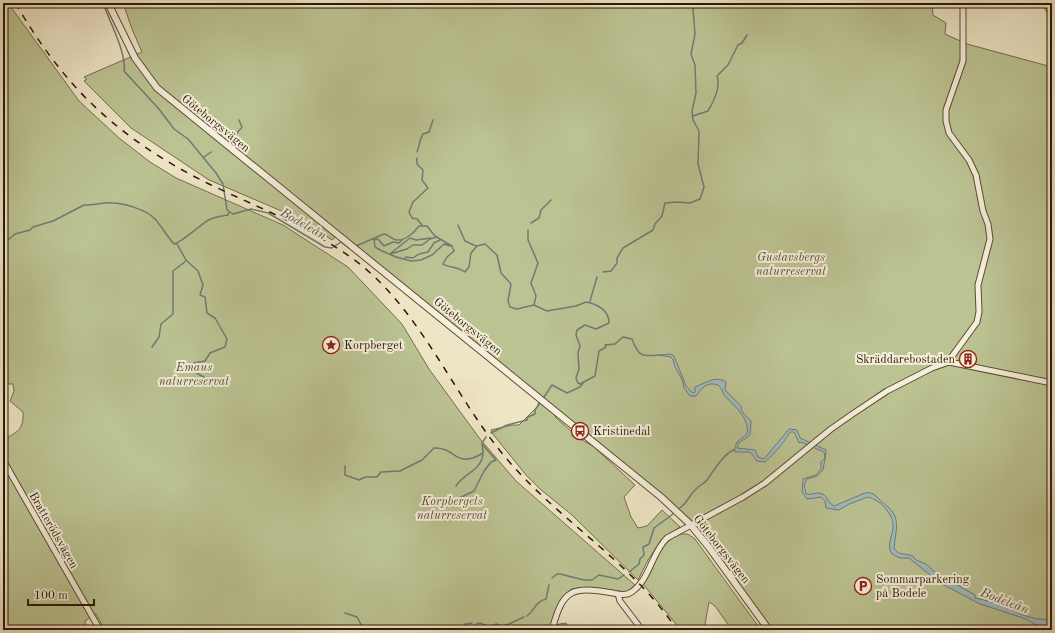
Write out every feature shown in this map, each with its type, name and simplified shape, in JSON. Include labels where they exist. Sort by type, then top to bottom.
[{"type":"street","name":"Göteborgsvägen","points":[[108,3],[121,33],[145,74],[170,99],[638,478],[690,524],[708,546],[769,630]]},
{"type":"street","points":[[949,362],[977,322],[979,312],[978,285],[990,239],[988,224],[981,204],[976,175],[969,160],[949,133],[946,121],[946,110],[963,61],[963,3]]},
{"type":"street","points":[[552,630],[565,596],[571,592],[588,590],[627,595],[639,586],[663,542],[690,524],[743,497],[765,483],[831,429],[887,391],[932,368],[949,362],[1052,384]]},
{"type":"street","name":"Bratterödsvägen","points":[[3,460],[100,630]]},
{"type":"street","points":[[618,594],[620,601],[642,630]]},
{"type":"green space","points":[[3,3],[8,3],[79,101],[119,138],[150,162],[176,178],[283,225],[348,267],[402,324],[429,369],[480,439],[516,481],[635,585],[627,592],[579,588],[571,589],[563,597],[554,613],[552,622],[553,625],[566,623],[570,630],[105,630],[96,614],[85,621],[86,630],[3,630],[3,440],[19,430],[22,423],[23,412],[10,401],[14,391],[13,384],[3,384]]},
{"type":"green space","name":"Gustavsbergs naturreservat","points":[[123,3],[932,3],[933,15],[946,23],[945,34],[967,44],[1052,67],[1052,630],[771,630],[697,531],[560,413],[555,417],[580,439],[593,446],[635,485],[624,497],[631,517],[638,528],[647,526],[662,510],[680,527],[662,539],[648,560],[638,580],[572,515],[540,489],[526,475],[492,433],[491,430],[512,425],[519,425],[537,407],[541,397],[339,234],[332,240],[293,216],[209,180],[131,128],[84,81],[87,79],[84,77],[142,52]]},
{"type":"green space","points":[[1041,3],[1052,3],[1052,31],[1047,12]]},
{"type":"green space","points":[[681,534],[688,534],[695,539],[761,630],[732,630],[715,606],[709,602],[704,630],[681,630],[642,583],[657,554],[667,542]]},
{"type":"water","name":"Bodeleån","points":[[671,354],[674,356],[686,386],[693,393],[695,392],[695,387],[710,380],[718,379],[726,382],[725,390],[741,406],[743,413],[751,421],[750,435],[739,443],[737,448],[755,450],[758,457],[764,459],[789,429],[797,430],[800,438],[826,450],[826,455],[823,470],[817,476],[807,479],[805,485],[806,494],[822,494],[834,506],[865,493],[873,494],[889,508],[895,517],[896,528],[894,548],[896,551],[913,556],[916,560],[926,564],[938,575],[975,595],[975,598],[1004,605],[1020,614],[1031,617],[1052,619],[1052,630],[1041,630],[1038,626],[1026,619],[980,604],[940,583],[909,558],[900,558],[892,554],[890,551],[890,544],[893,522],[889,513],[877,501],[868,497],[849,504],[839,510],[826,508],[825,501],[821,497],[807,499],[802,492],[803,479],[816,475],[821,469],[821,462],[825,458],[824,452],[801,442],[799,443],[794,432],[790,432],[779,448],[765,462],[757,461],[750,452],[735,452],[734,450],[737,442],[747,434],[744,418],[737,408],[725,396],[718,385],[708,385],[696,396],[690,396],[684,388],[682,379],[671,357],[659,355]]},
{"type":"waterway","name":"Bodeleån","points":[[103,3],[120,46],[123,56],[124,71],[159,109],[174,129],[188,139],[216,173],[223,184],[227,210],[233,214],[251,209],[268,213],[325,247],[332,248],[341,242],[350,248]]},
{"type":"waterway","points":[[603,272],[611,271],[617,263],[617,258],[623,248],[653,230],[655,224],[662,216],[665,203],[690,203],[700,199],[704,187],[698,164],[699,131],[693,120],[692,111],[696,93],[695,65],[691,54],[695,34],[693,9],[695,3]]},
{"type":"waterway","points":[[693,116],[708,111],[715,98],[718,85],[717,76],[728,65],[738,45],[742,43],[747,35]]},
{"type":"waterway","points":[[229,143],[242,127],[239,120]]},
{"type":"waterway","points":[[417,152],[422,136],[423,134],[429,132],[433,120]]},
{"type":"waterway","points":[[204,157],[211,152]]},
{"type":"waterway","points":[[417,158],[417,164],[423,170],[422,180],[428,188],[413,202],[409,212],[412,218],[417,219],[422,225]]},
{"type":"waterway","points":[[531,223],[539,218],[541,210],[551,200]]},
{"type":"waterway","points":[[3,244],[15,234],[53,221],[84,205],[117,203],[141,210],[155,219],[174,244],[206,221],[228,215],[229,212]]},
{"type":"waterway","points":[[458,225],[465,241],[476,246]]},
{"type":"waterway","name":"Bodeleån","points":[[356,246],[384,234],[396,240],[403,239],[412,234],[419,226],[427,226],[435,236],[452,246],[454,251],[447,257],[443,264],[445,265],[465,272],[469,267],[471,253],[477,246],[485,244],[497,255],[501,273],[511,284],[508,301],[510,307],[517,309],[534,305],[547,311],[576,306],[586,302],[602,308],[607,315],[609,323],[596,329],[585,325],[577,330],[576,335],[580,346],[578,353],[579,369],[576,378],[580,384],[595,376],[599,351],[606,347],[605,345],[615,344],[623,337],[632,339],[636,349],[641,354],[648,356],[659,355]]},
{"type":"waterway","points":[[528,230],[528,240],[538,263],[531,283],[536,296],[534,305]]},
{"type":"waterway","points":[[390,254],[407,249],[413,245],[422,245],[430,239],[437,237]]},
{"type":"waterway","name":"Bodeleån","points":[[391,253],[410,238],[416,240],[431,238]]},
{"type":"waterway","points":[[374,240],[378,239],[384,246],[393,242],[399,243],[402,240]]},
{"type":"waterway","points":[[374,240],[375,247],[380,250],[396,257],[411,261],[421,260],[432,255],[444,244],[450,246]]},
{"type":"waterway","points":[[405,258],[413,258],[419,254],[428,252],[434,243],[440,240]]},
{"type":"waterway","points":[[177,244],[186,260],[198,271],[203,285],[200,295],[205,297],[207,313],[215,318],[227,339],[225,347],[210,353],[205,361],[194,363],[192,366],[195,372],[210,381]]},
{"type":"waterway","points":[[152,347],[159,337],[161,324],[173,314],[173,271],[186,261]]},
{"type":"waterway","points":[[590,301],[597,277]]},
{"type":"waterway","points":[[544,397],[552,385],[567,393],[580,387],[583,383]]},
{"type":"waterway","points":[[491,433],[507,425],[527,420],[528,417],[535,414],[535,410],[540,403]]},
{"type":"waterway","points":[[345,466],[345,475],[359,480],[365,477],[377,477],[381,472],[400,471],[422,460],[434,448],[447,451],[461,459],[474,458],[483,453],[482,443],[486,437]]},
{"type":"waterway","points":[[455,500],[474,491],[484,471],[491,462],[496,460],[482,444]]},
{"type":"waterway","points":[[679,509],[685,504],[696,489],[707,480],[724,458],[731,451],[735,450]]},
{"type":"waterway","points":[[456,486],[463,478],[476,468],[482,460],[483,454]]},
{"type":"waterway","points":[[629,572],[639,564],[640,559],[644,555],[643,547],[649,544],[654,528],[673,514]]},
{"type":"waterway","points":[[552,578],[557,574],[584,580],[592,580],[599,575],[618,579],[624,575]]},
{"type":"waterway","points":[[527,616],[537,604],[546,599],[549,585]]},
{"type":"waterway","points":[[345,613],[357,617],[364,630]]},
{"type":"waterway","points":[[476,624],[480,623],[490,627],[496,624],[502,626],[524,617]]},
{"type":"waterway","points":[[465,626],[465,624],[472,623]]},
{"type":"railway","points":[[15,3],[46,50],[73,84],[107,118],[126,133],[187,173],[287,220],[325,241],[361,265],[383,285],[421,332],[471,410],[506,458],[548,501],[639,583],[677,630]]},
{"type":"place","name":"Korpberget","points":[[331,345]]},
{"type":"place","name":"Skräddarebostaden","points":[[968,359]]},
{"type":"place","name":"Kristinedal","points":[[580,431]]},
{"type":"place","name":"Sommarparkering på Bodele","points":[[863,586]]},
{"type":"park label","name":"Emaus naturreservat","points":[[194,374]]},
{"type":"park label","name":"Korpbergets naturreservat","points":[[452,508]]}]
